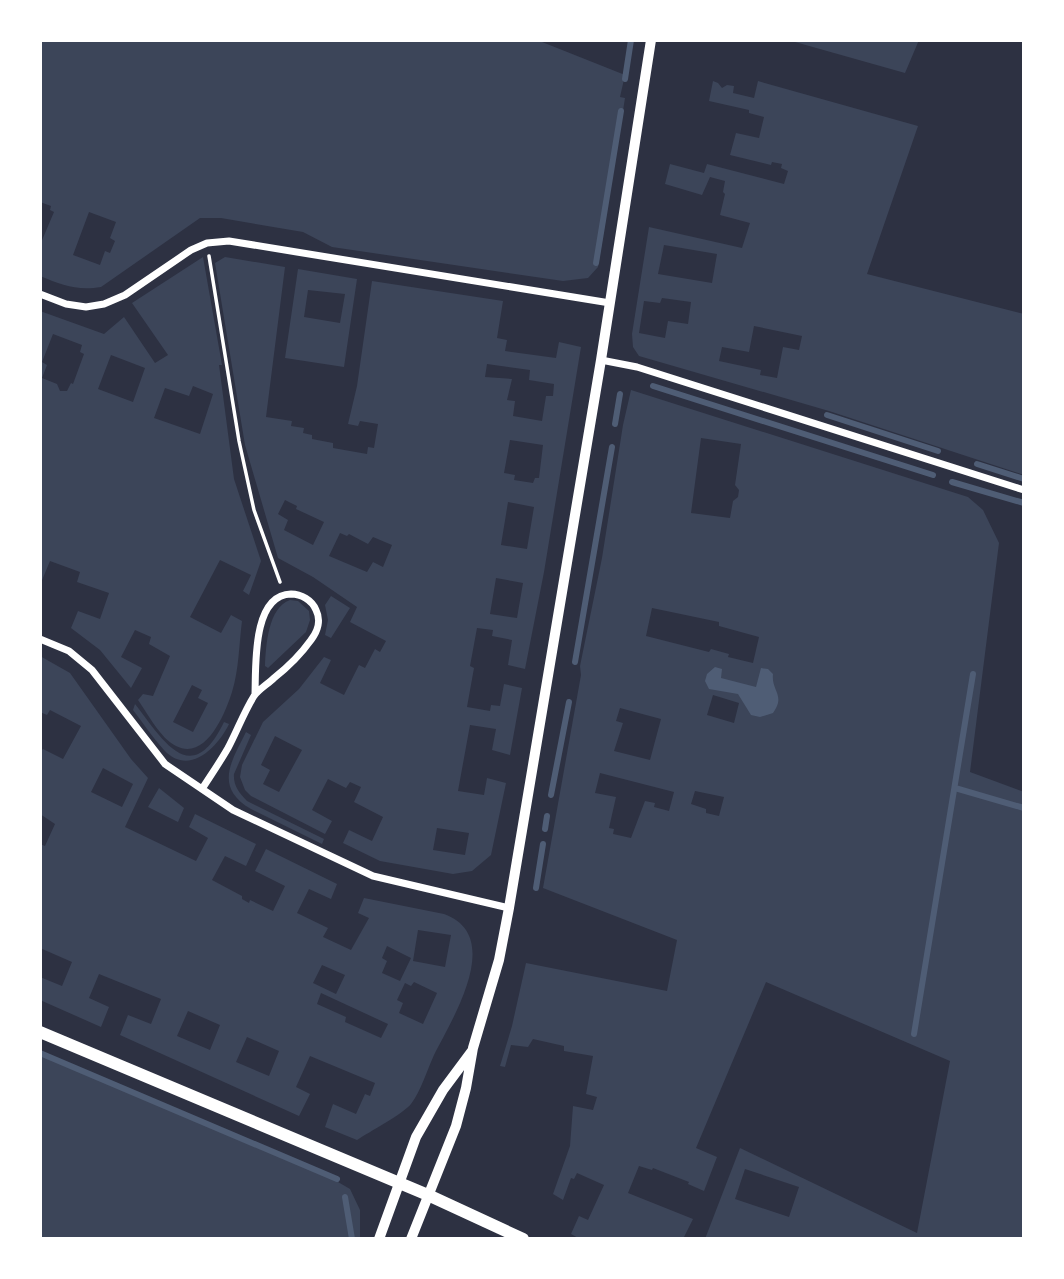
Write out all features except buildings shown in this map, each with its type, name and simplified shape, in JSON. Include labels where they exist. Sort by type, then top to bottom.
[{"type":"main road","points":[[40,1032],[399,1182],[523,1239]]},
{"type":"street","points":[[411,1239],[456,1126],[473,1048],[499,960],[601,360],[651,40]]},
{"type":"street","points":[[40,294],[66,304],[86,307],[104,304],[125,295],[191,250],[207,243],[229,242],[610,303]]},
{"type":"street","points":[[601,360],[636,367],[1024,490]]},
{"type":"street","points":[[202,789],[227,749],[255,694],[296,658],[313,638],[318,627],[315,608],[308,599],[296,594],[284,594],[274,598],[268,605],[260,633],[255,694]]},
{"type":"street","points":[[40,639],[69,651],[92,670],[165,764],[233,810],[373,876],[509,908]]},
{"type":"street","points":[[379,1239],[416,1137],[443,1090],[473,1048]]},
{"type":"path","points":[[207,243],[254,510],[284,594]]},
{"type":"shaded area","points":[[40,40],[537,40],[625,75],[620,97],[625,98],[598,267],[588,278],[563,281],[332,247],[303,232],[221,218],[200,218],[101,287],[77,288],[40,276],[40,245],[54,212],[50,210],[51,206],[40,202]],"holes":[[[89,212],[116,222],[110,238],[115,241],[110,253],[105,251],[100,265],[73,255]]]},
{"type":"shaded area","points":[[788,40],[919,40],[905,73]]},
{"type":"shaded area","points":[[713,81],[722,88],[727,85],[734,86],[733,93],[754,98],[758,81],[918,126],[867,274],[1024,314],[1024,475],[829,411],[639,356],[633,347],[632,334],[649,227],[742,248],[750,223],[720,215],[725,181],[710,177],[702,195],[665,184],[670,164],[704,173],[707,164],[784,184],[788,171],[781,168],[782,164],[772,162],[771,165],[730,155],[736,133],[759,138],[764,117],[749,113],[749,110],[709,101]],"holes":[[[664,245],[717,254],[712,283],[658,274]],[[662,298],[691,302],[688,324],[668,321],[665,338],[639,333],[644,301],[660,303]],[[754,326],[802,336],[799,350],[783,347],[777,378],[760,375],[761,370],[719,361],[722,347],[749,352]]]},
{"type":"shaded area","points":[[203,257],[222,365],[219,365],[234,479],[261,561],[249,595],[243,591],[251,575],[220,560],[190,617],[221,633],[231,615],[242,621],[236,675],[225,712],[205,741],[187,749],[176,746],[165,737],[138,700],[143,694],[153,696],[170,656],[149,644],[151,637],[135,630],[121,657],[142,668],[131,688],[100,650],[71,628],[78,611],[100,619],[109,593],[77,582],[80,572],[50,561],[40,585],[40,311],[104,334],[124,317],[155,363],[168,355],[132,303]],"holes":[[[53,334],[82,345],[80,352],[84,354],[73,384],[71,383],[67,391],[60,391],[57,384],[42,378],[47,365],[42,362]],[[111,355],[145,368],[133,402],[98,389]],[[193,386],[213,394],[200,434],[154,418],[165,388],[189,396]],[[192,685],[202,690],[198,698],[208,703],[193,732],[173,722]]]},
{"type":"shaded area","points":[[225,257],[285,267],[266,417],[292,421],[291,426],[304,428],[303,433],[312,435],[312,439],[333,443],[333,448],[367,454],[368,447],[374,448],[378,424],[360,421],[358,426],[348,424],[357,386],[372,281],[503,301],[497,338],[507,340],[505,351],[556,358],[559,342],[581,347],[525,669],[508,665],[512,640],[492,636],[493,630],[477,628],[470,666],[474,668],[467,707],[490,711],[491,705],[500,706],[504,684],[522,688],[510,755],[492,750],[496,729],[470,725],[458,791],[484,795],[487,778],[506,783],[491,855],[472,871],[453,874],[380,861],[343,843],[349,830],[372,841],[383,817],[354,802],[361,787],[350,782],[346,788],[328,779],[312,810],[332,821],[325,834],[251,796],[245,790],[240,777],[242,765],[263,722],[299,689],[324,657],[331,660],[320,683],[344,695],[359,665],[365,668],[375,649],[380,652],[386,641],[350,622],[357,607],[313,577],[278,558],[245,445],[215,263]],"holes":[[[487,364],[530,370],[529,380],[554,384],[553,396],[546,396],[542,421],[513,416],[515,401],[507,400],[512,379],[485,377]],[[510,440],[543,445],[539,478],[535,478],[533,483],[514,480],[515,475],[504,473]],[[285,500],[297,506],[296,509],[324,522],[313,545],[284,530],[288,520],[278,514]],[[508,502],[534,507],[527,549],[501,545]],[[340,533],[347,536],[349,534],[368,544],[373,537],[392,545],[383,567],[373,562],[367,572],[329,556]],[[496,578],[523,583],[517,618],[490,614]],[[275,736],[302,750],[279,792],[263,784],[270,770],[261,765]],[[437,828],[469,833],[465,855],[433,850]]]},
{"type":"shaded area","points":[[298,269],[357,279],[344,367],[285,358]],"holes":[[[308,290],[345,294],[340,323],[304,317]]]},
{"type":"shaded area","points":[[631,390],[968,497],[983,510],[999,543],[970,772],[1024,792],[1024,1239],[705,1239],[740,1148],[917,1233],[950,1061],[766,982],[696,1148],[717,1157],[704,1191],[653,1168],[652,1170],[639,1166],[628,1193],[693,1219],[683,1239],[580,1239],[571,1234],[579,1216],[588,1220],[604,1185],[577,1173],[574,1179],[571,1178],[563,1200],[553,1194],[570,1146],[573,1106],[593,1110],[597,1097],[586,1094],[593,1056],[564,1051],[564,1046],[533,1039],[528,1047],[511,1045],[505,1067],[500,1066],[526,963],[667,991],[677,940],[543,888]],"holes":[[[701,438],[741,444],[735,485],[739,490],[738,497],[733,501],[730,518],[691,513]],[[652,608],[719,622],[719,626],[759,637],[753,663],[728,657],[729,654],[711,649],[709,652],[646,636]],[[713,695],[739,703],[734,723],[707,715]],[[620,708],[661,719],[650,760],[614,751],[623,723],[616,721]],[[600,773],[674,792],[669,811],[645,801],[631,838],[613,834],[614,829],[609,828],[616,797],[595,793]],[[695,791],[724,797],[719,816],[706,813],[706,809],[691,804]],[[745,1169],[799,1187],[789,1217],[735,1199]]]},
{"type":"shaded area","points":[[331,596],[350,608],[331,638],[325,635],[328,620],[325,605]]},
{"type":"shaded area","points":[[290,600],[298,601],[309,611],[310,620],[306,632],[268,668],[265,666],[270,628],[277,611]]},
{"type":"shaded area","points":[[40,656],[70,673],[131,759],[148,778],[125,827],[196,861],[208,838],[189,827],[195,814],[256,844],[246,866],[225,856],[212,880],[242,896],[242,899],[249,903],[250,900],[273,911],[285,886],[255,871],[266,849],[337,884],[331,899],[309,889],[297,913],[328,928],[323,937],[351,950],[369,918],[358,913],[364,898],[444,914],[462,925],[471,940],[469,979],[421,1087],[407,1108],[357,1140],[325,1127],[333,1104],[356,1114],[365,1094],[370,1096],[375,1083],[310,1056],[296,1087],[310,1094],[299,1116],[120,1035],[128,1015],[151,1024],[161,999],[99,974],[89,998],[109,1007],[101,1027],[40,1000],[40,977],[62,986],[72,962],[40,948],[40,844],[45,846],[55,824],[40,814],[40,752],[43,749],[63,759],[81,726],[50,710],[47,715],[40,712]],"holes":[[[103,768],[133,784],[122,807],[91,792]],[[418,930],[451,935],[445,967],[413,961]],[[387,946],[411,958],[400,981],[382,973],[387,961],[382,958]],[[322,965],[345,975],[336,994],[313,983]],[[414,982],[437,993],[423,1024],[399,1013],[403,1003],[397,1000],[405,983],[411,986]],[[321,993],[388,1024],[381,1038],[345,1022],[346,1017],[317,1004]],[[188,1011],[220,1025],[210,1050],[177,1036]],[[247,1037],[279,1051],[269,1076],[236,1062]]]},
{"type":"shaded area","points":[[715,667],[722,669],[721,678],[756,687],[761,668],[768,669],[773,674],[778,697],[773,713],[760,717],[751,715],[738,694],[709,689],[705,681],[707,674]]},
{"type":"shaded area","points":[[135,704],[167,743],[178,752],[189,756],[200,753],[212,742],[224,722],[229,724],[218,742],[202,756],[183,761],[164,750],[133,710]]},
{"type":"shaded area","points":[[246,732],[251,735],[234,774],[234,782],[239,792],[247,801],[324,839],[322,844],[251,809],[232,792],[229,783],[231,764]]},
{"type":"shaded area","points":[[159,788],[184,808],[178,822],[148,807]]},
{"type":"shaded area","points":[[40,1051],[326,1175],[350,1189],[360,1210],[360,1239],[40,1239]]},
{"type":"waterway","points":[[625,79],[631,40]]},
{"type":"waterway","points":[[596,263],[621,111]]},
{"type":"waterway","points":[[653,386],[933,475]]},
{"type":"waterway","points":[[615,424],[620,394]]},
{"type":"waterway","points":[[827,415],[938,451]]},
{"type":"waterway","points":[[575,662],[612,447]]},
{"type":"waterway","points":[[977,464],[1024,479]]},
{"type":"waterway","points":[[952,482],[1024,503]]},
{"type":"waterway","points":[[914,1034],[973,674]]},
{"type":"waterway","points":[[551,795],[569,702]]},
{"type":"waterway","points":[[955,788],[1024,808]]},
{"type":"waterway","points":[[545,829],[547,816]]},
{"type":"waterway","points":[[536,888],[543,844]]},
{"type":"waterway","points":[[40,1053],[337,1179]]},
{"type":"waterway","points":[[345,1197],[352,1239]]}]
